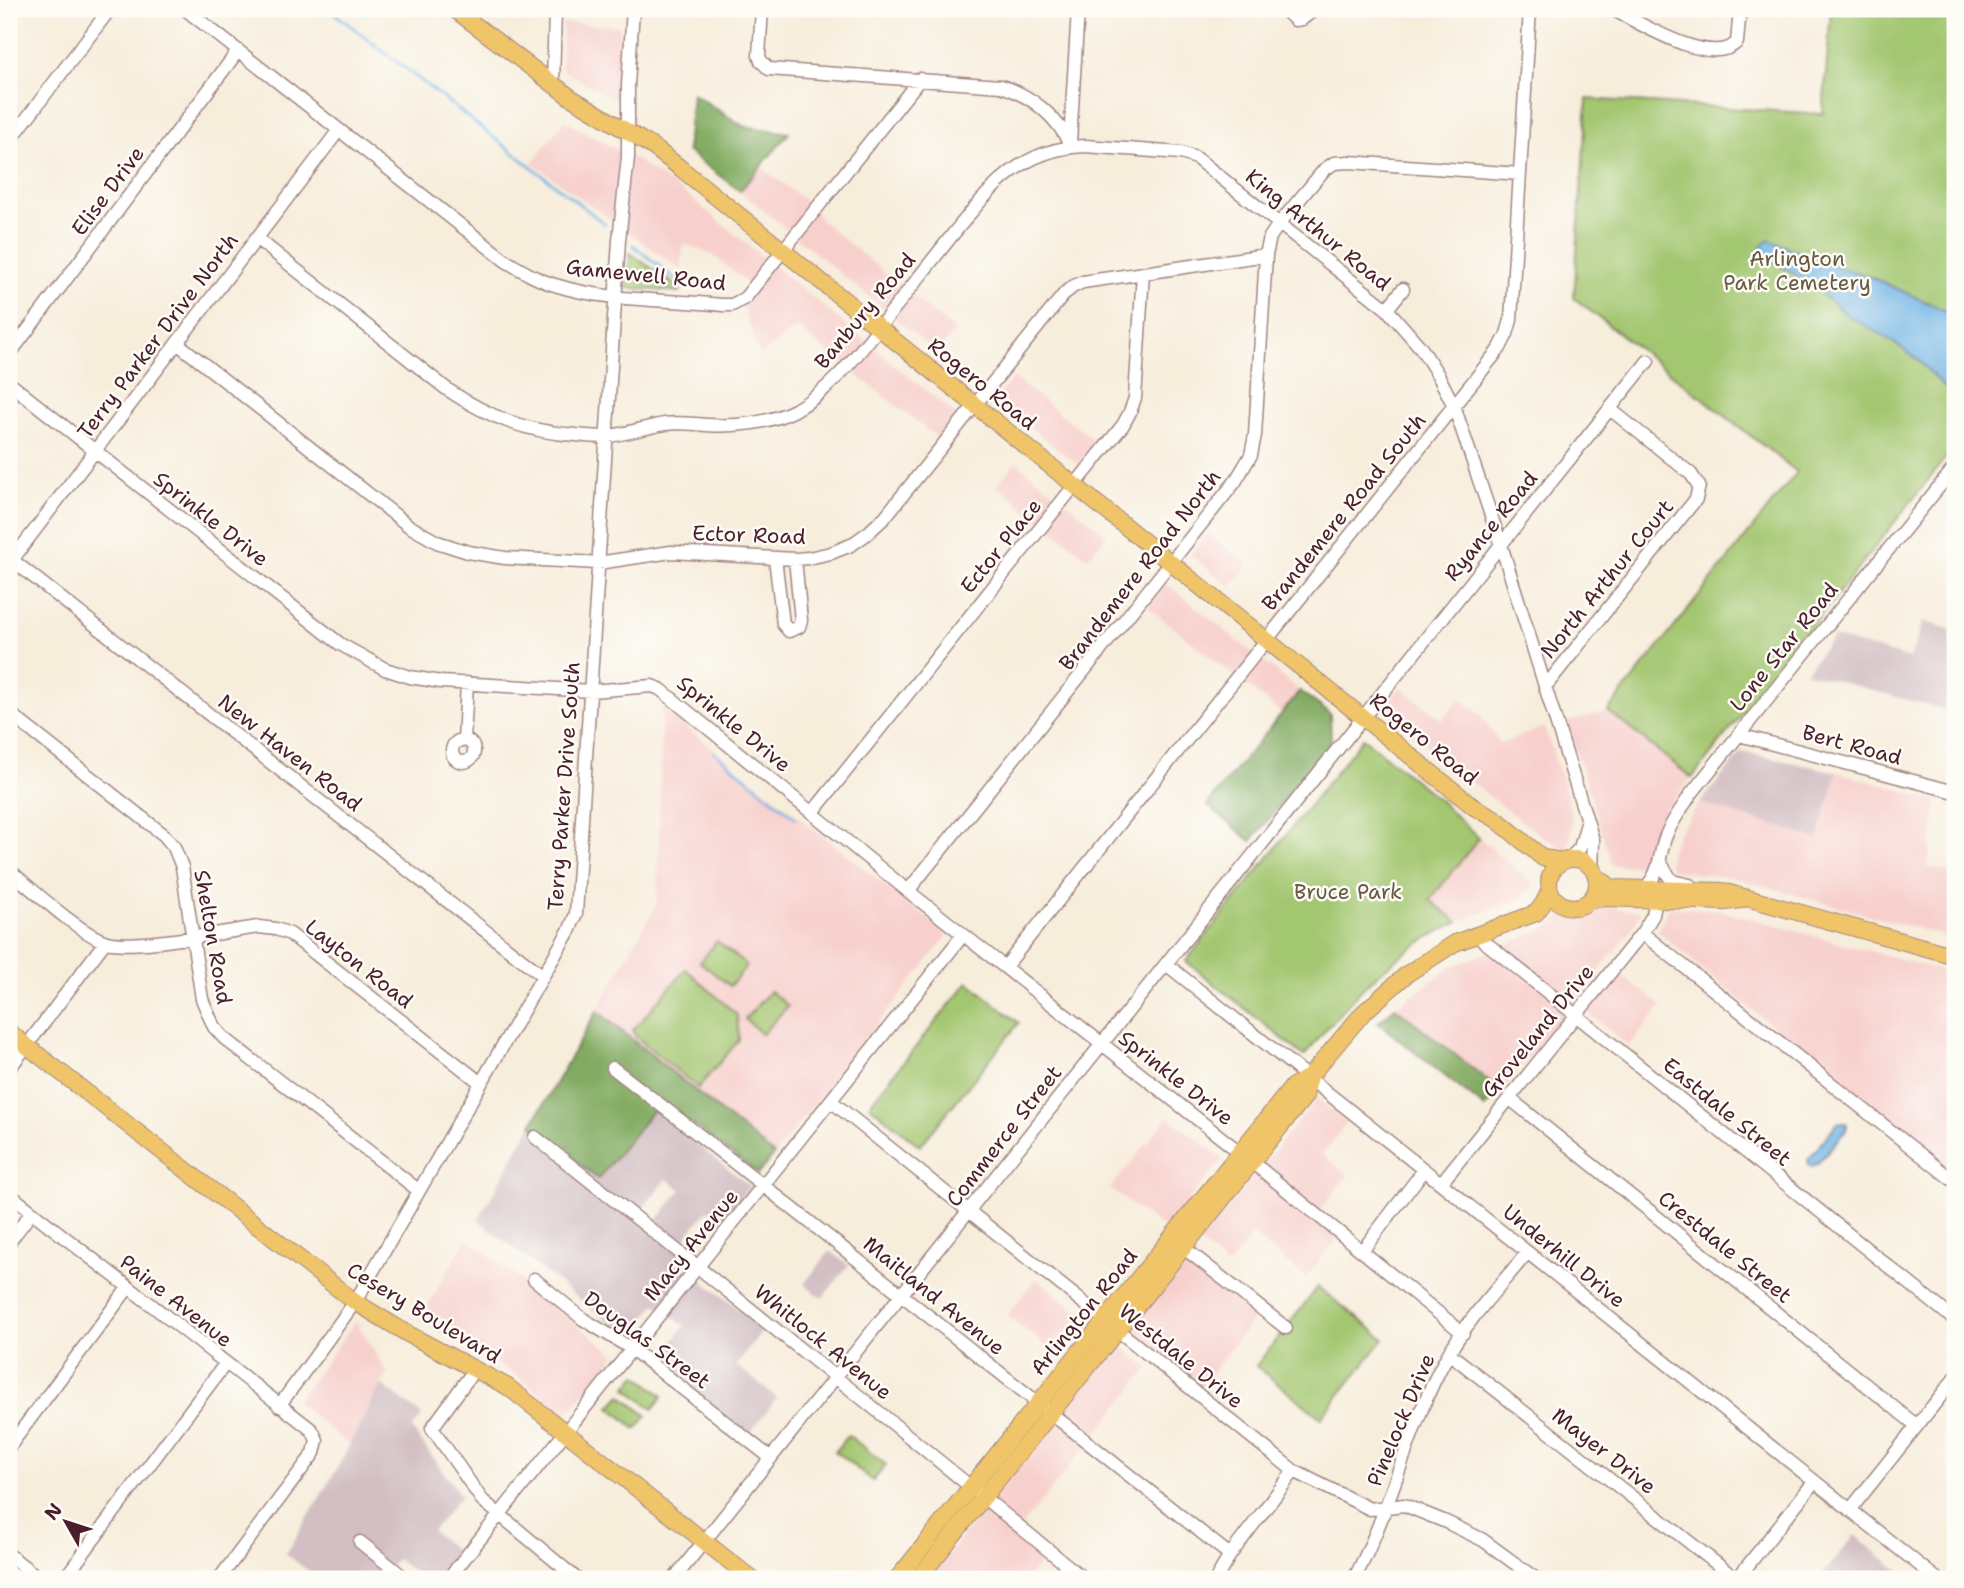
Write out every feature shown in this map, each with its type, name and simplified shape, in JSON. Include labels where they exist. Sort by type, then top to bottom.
[{"type":"main road","name":"Rogero Road","points":[[454,9],[553,85],[679,167],[784,249],[1474,807],[1496,819],[1543,858],[1566,860]]},
{"type":"main road","name":"Rogero Road","points":[[1474,807],[1489,826],[1538,869],[1549,886]]},
{"type":"main road","points":[[1650,894],[1602,898],[1582,905],[1567,906],[1558,902],[1549,886],[1551,872],[1566,860],[1584,862],[1612,888],[1725,902],[1741,897],[1955,956]]},
{"type":"main road","points":[[1590,900],[1596,886],[1594,872]]},
{"type":"main road","name":"Arlington Road","points":[[908,1577],[1246,1157],[1293,1086],[1309,1077],[1363,1013],[1392,986],[1431,957],[1475,934],[1536,913],[1543,904],[1549,886]]},
{"type":"main road","name":"Arlington Road","points":[[1510,923],[1526,926],[1567,906]]},
{"type":"main road","name":"Cesery Boulevard","points":[[9,1032],[355,1301],[408,1334],[508,1387],[752,1579]]},
{"type":"street","points":[[9,142],[110,9]]},
{"type":"street","name":"Gamewell Road","points":[[185,9],[506,261],[553,285],[584,293],[732,305],[745,298],[920,79]]},
{"type":"street","points":[[553,85],[555,9]]},
{"type":"street","name":"Terry Parker Drive South","points":[[279,1406],[355,1301],[570,929],[576,914],[606,437],[628,157],[633,9]]},
{"type":"street","points":[[762,9],[759,56],[769,69],[986,83],[1013,90],[1026,97],[1065,133],[1070,146]]},
{"type":"street","points":[[1070,146],[1078,9]]},
{"type":"street","points":[[1284,9],[1295,20],[1302,19],[1315,9]]},
{"type":"street","name":"Brandemere Road South","points":[[1005,967],[1500,348],[1511,320],[1530,9]]},
{"type":"street","points":[[1612,9],[1687,47],[1725,50],[1737,42],[1740,9]]},
{"type":"street","name":"Elise Drive","points":[[9,355],[238,51]]},
{"type":"street","name":"Terry Parker Drive North","points":[[10,562],[339,130]]},
{"type":"street","name":"King Arthur Road","points":[[1070,146],[1181,153],[1196,158],[1387,309],[1421,348],[1454,405],[1501,545],[1593,839],[1594,872]]},
{"type":"street","name":"Banbury Road","points":[[256,238],[448,390],[471,406],[499,420],[562,434],[606,437],[667,424],[746,425],[792,412],[813,399],[840,375],[990,189],[1019,165],[1037,156],[1070,146]]},
{"type":"street","name":"Brandemere Road North","points":[[908,891],[1235,482],[1251,455],[1255,435],[1266,255],[1270,237],[1324,170],[1334,163],[1349,162],[1520,174]]},
{"type":"street","name":"Ector Road","points":[[177,343],[409,526],[437,542],[468,552],[506,558],[598,564],[671,551],[795,559],[831,553],[851,545],[886,517],[1065,293],[1074,286],[1083,282],[1266,255]]},
{"type":"street","name":"Ector Place","points":[[813,812],[1075,485],[1130,412],[1135,398],[1143,273]]},
{"type":"street","points":[[1387,309],[1403,289]]},
{"type":"street","name":"Ryance Road","points":[[1364,717],[1648,361]]},
{"type":"street","name":"Sprinkle Drive","points":[[9,383],[340,644],[385,670],[410,677],[467,683],[590,691],[652,685],[660,689],[963,935],[1246,1157]]},
{"type":"street","name":"North Arthur Court","points":[[1545,687],[1696,499],[1699,486],[1691,474],[1610,409]]},
{"type":"street","name":"Lone Star Road","points":[[1650,894],[1661,862],[1665,837],[1676,816],[1955,467]]},
{"type":"street","points":[[775,558],[783,624],[789,631],[799,627],[801,620],[795,559]]},
{"type":"street","name":"New Haven Road","points":[[10,562],[543,976]]},
{"type":"street","points":[[464,740],[467,683]]},
{"type":"street","name":"Shelton Road","points":[[9,713],[174,846],[181,867],[202,999],[214,1027],[224,1038],[418,1190]]},
{"type":"street","name":"Commerce Street","points":[[674,1579],[1364,717]]},
{"type":"street","name":"Bert Road","points":[[1739,735],[1955,792]]},
{"type":"street","points":[[1566,860],[1580,848],[1587,823]]},
{"type":"street","points":[[1661,862],[1672,881],[1682,885],[1723,886],[1741,897]]},
{"type":"street","points":[[9,870],[84,930],[105,942],[9,1069]]},
{"type":"street","name":"Groveland Drive","points":[[1442,1182],[1642,933],[1653,915],[1650,894]]},
{"type":"street","name":"Layton Road","points":[[105,942],[136,944],[259,927],[290,934],[481,1083]]},
{"type":"street","points":[[1642,933],[1955,1182]]},
{"type":"street","name":"Eastdale Street","points":[[1475,934],[1955,1320]]},
{"type":"street","name":"Macy Avenue","points":[[448,1579],[963,935]]},
{"type":"street","name":"Underhill Drive","points":[[1166,964],[1937,1579]]},
{"type":"street","name":"Maitland Avenue","points":[[613,1068],[764,1184],[1230,1555]]},
{"type":"street","name":"Crestdale Street","points":[[1509,1098],[1917,1426]]},
{"type":"street","name":"Westdale Drive","points":[[831,1101],[1294,1471],[1370,1509],[1404,1505],[1446,1521],[1483,1540],[1536,1579]]},
{"type":"street","name":"Whitlock Avenue","points":[[535,1137],[1084,1579]]},
{"type":"street","points":[[1246,1157],[1463,1334]]},
{"type":"street","points":[[1362,1251],[1424,1170]]},
{"type":"street","name":"Paine Avenue","points":[[9,1194],[312,1430],[317,1440],[314,1453],[226,1576]]},
{"type":"street","points":[[9,1242],[32,1212]]},
{"type":"street","points":[[1177,1243],[1286,1328]]},
{"type":"street","name":"Pinelock Drive","points":[[1354,1579],[1434,1382],[1449,1353],[1527,1252]]},
{"type":"street","name":"Douglas Street","points":[[534,1279],[583,1319],[632,1349],[771,1458]]},
{"type":"street","points":[[9,1447],[128,1288]]},
{"type":"street","name":"Mayer Drive","points":[[1449,1353],[1736,1579]]},
{"type":"street","points":[[64,1579],[225,1364]]},
{"type":"street","points":[[475,1368],[432,1429],[482,1500],[577,1579]]},
{"type":"street","points":[[1850,1510],[1955,1378]]},
{"type":"street","points":[[1216,1579],[1230,1555],[1294,1471]]},
{"type":"street","points":[[1736,1579],[1814,1482]]},
{"type":"street","points":[[360,1542],[406,1579]]},
{"type":"street","points":[[9,1555],[40,1579]]},
{"type":"shaded area","points":[[563,23],[620,26],[617,101],[561,69]]},
{"type":"shaded area","points":[[564,120],[639,162],[687,195],[957,416],[939,439],[797,328],[760,355],[743,308],[747,283],[711,254],[683,244],[681,270],[532,163]]},
{"type":"shaded area","points":[[760,166],[808,203],[823,222],[955,331],[937,353],[740,191]]},
{"type":"shaded area","points":[[1013,377],[1097,442],[1078,465],[995,399]]},
{"type":"shaded area","points":[[1016,462],[1107,535],[1088,558],[996,486]]},
{"type":"shaded area","points":[[1208,533],[1248,565],[1231,586],[1190,555]]},
{"type":"shaded area","points":[[1167,584],[1300,691],[1281,713],[1148,607]]},
{"type":"shaded area","points":[[1923,621],[1955,631],[1955,713],[1805,672],[1833,637],[1910,659]]},
{"type":"shaded area","points":[[1401,687],[1442,720],[1460,698],[1481,716],[1500,744],[1544,727],[1572,817],[1571,839],[1565,850],[1498,803],[1383,710]]},
{"type":"shaded area","points":[[662,708],[948,935],[774,1155],[597,1011],[657,903]]},
{"type":"shaded area","points":[[1608,711],[1692,778],[1658,823],[1649,849],[1647,866],[1612,865],[1567,722]]},
{"type":"shaded area","points":[[1742,752],[1837,772],[1818,839],[1700,803]]},
{"type":"shaded area","points":[[1837,772],[1937,801],[1928,866],[1955,874],[1955,939],[1736,878],[1672,870],[1669,865],[1677,835],[1700,803],[1818,839]]},
{"type":"shaded area","points":[[1479,838],[1535,885],[1521,898],[1458,922],[1430,900]]},
{"type":"shaded area","points":[[1572,901],[1641,912],[1629,933],[1501,1091],[1395,1007],[1453,966],[1543,930],[1558,918]]},
{"type":"shaded area","points":[[1669,907],[1718,910],[1955,974],[1955,1172],[1658,931]]},
{"type":"shaded area","points":[[1618,973],[1662,1006],[1629,1046],[1587,1012]]},
{"type":"shaded area","points":[[1317,1098],[1347,1123],[1322,1154],[1348,1175],[1318,1212],[1343,1232],[1306,1278],[1253,1235],[1227,1267],[1200,1242]]},
{"type":"shaded area","points":[[653,1110],[750,1186],[722,1220],[708,1210],[679,1245],[694,1256],[685,1267],[764,1329],[736,1365],[777,1398],[749,1434],[657,1363],[685,1326],[656,1304],[629,1338],[478,1220],[532,1124],[598,1179]],"holes":[[[667,1179],[681,1190],[652,1226],[638,1214]]]},
{"type":"shaded area","points":[[1168,1117],[1223,1159],[1165,1229],[1110,1189]]},
{"type":"shaded area","points":[[467,1238],[616,1355],[566,1415],[507,1369],[419,1320]]},
{"type":"shaded area","points":[[830,1251],[849,1265],[822,1298],[804,1284]]},
{"type":"shaded area","points":[[1186,1260],[1256,1317],[1201,1386],[1130,1329]]},
{"type":"shaded area","points":[[1036,1278],[1091,1321],[1062,1358],[1007,1316]]},
{"type":"shaded area","points":[[356,1321],[387,1373],[349,1445],[296,1402]]},
{"type":"shaded area","points":[[1117,1343],[1149,1368],[1016,1533],[1045,1557],[1027,1579],[929,1579]]},
{"type":"shaded area","points":[[381,1384],[422,1415],[412,1429],[461,1496],[432,1531],[458,1553],[436,1579],[422,1579],[397,1559],[381,1579],[319,1579],[286,1554],[340,1463]]},
{"type":"shaded area","points":[[1855,1535],[1909,1579],[1819,1579]]},
{"type":"green space","name":"Arlington Park Cemetery","points":[[1831,9],[1955,9],[1955,446],[1692,778],[1608,711],[1797,472],[1574,298],[1587,99],[1823,114]]},
{"type":"green space","points":[[692,93],[743,126],[789,133],[740,191],[687,151]]},
{"type":"green space","points":[[630,253],[680,288],[680,292],[628,288]]},
{"type":"green space","points":[[1300,691],[1330,714],[1331,741],[1251,841],[1207,805]]},
{"type":"green space","name":"Bruce Park","points":[[1363,738],[1438,799],[1479,838],[1430,900],[1458,922],[1411,948],[1372,979],[1304,1056],[1186,961]]},
{"type":"green space","points":[[717,941],[747,966],[730,986],[700,962]]},
{"type":"green space","points":[[686,969],[737,1015],[739,1040],[698,1088],[635,1036],[633,1030]]},
{"type":"green space","points":[[968,982],[1019,1023],[920,1146],[869,1105]]},
{"type":"green space","points":[[770,991],[788,1006],[762,1034],[745,1019]]},
{"type":"green space","points":[[1395,1007],[1501,1091],[1485,1108],[1378,1023]]},
{"type":"green space","points":[[597,1011],[774,1155],[758,1174],[662,1102],[598,1179],[532,1124]]},
{"type":"green space","points":[[1318,1287],[1384,1339],[1321,1418],[1256,1366]]},
{"type":"green space","points":[[637,1375],[663,1396],[653,1409],[626,1388]]},
{"type":"green space","points":[[621,1395],[647,1416],[636,1429],[610,1407]]},
{"type":"green space","points":[[848,1435],[886,1465],[873,1481],[835,1451]]},
{"type":"water","points":[[1769,240],[1829,264],[1871,277],[1955,315],[1955,398],[1917,359],[1848,316],[1814,287],[1757,251]]},
{"type":"water","points":[[1837,1123],[1847,1124],[1846,1130],[1818,1163],[1812,1167],[1809,1165],[1808,1160]]},
{"type":"waterway","points":[[329,9],[605,224]]},
{"type":"waterway","points":[[633,245],[679,282]]},
{"type":"waterway","points":[[713,751],[796,818]]}]
